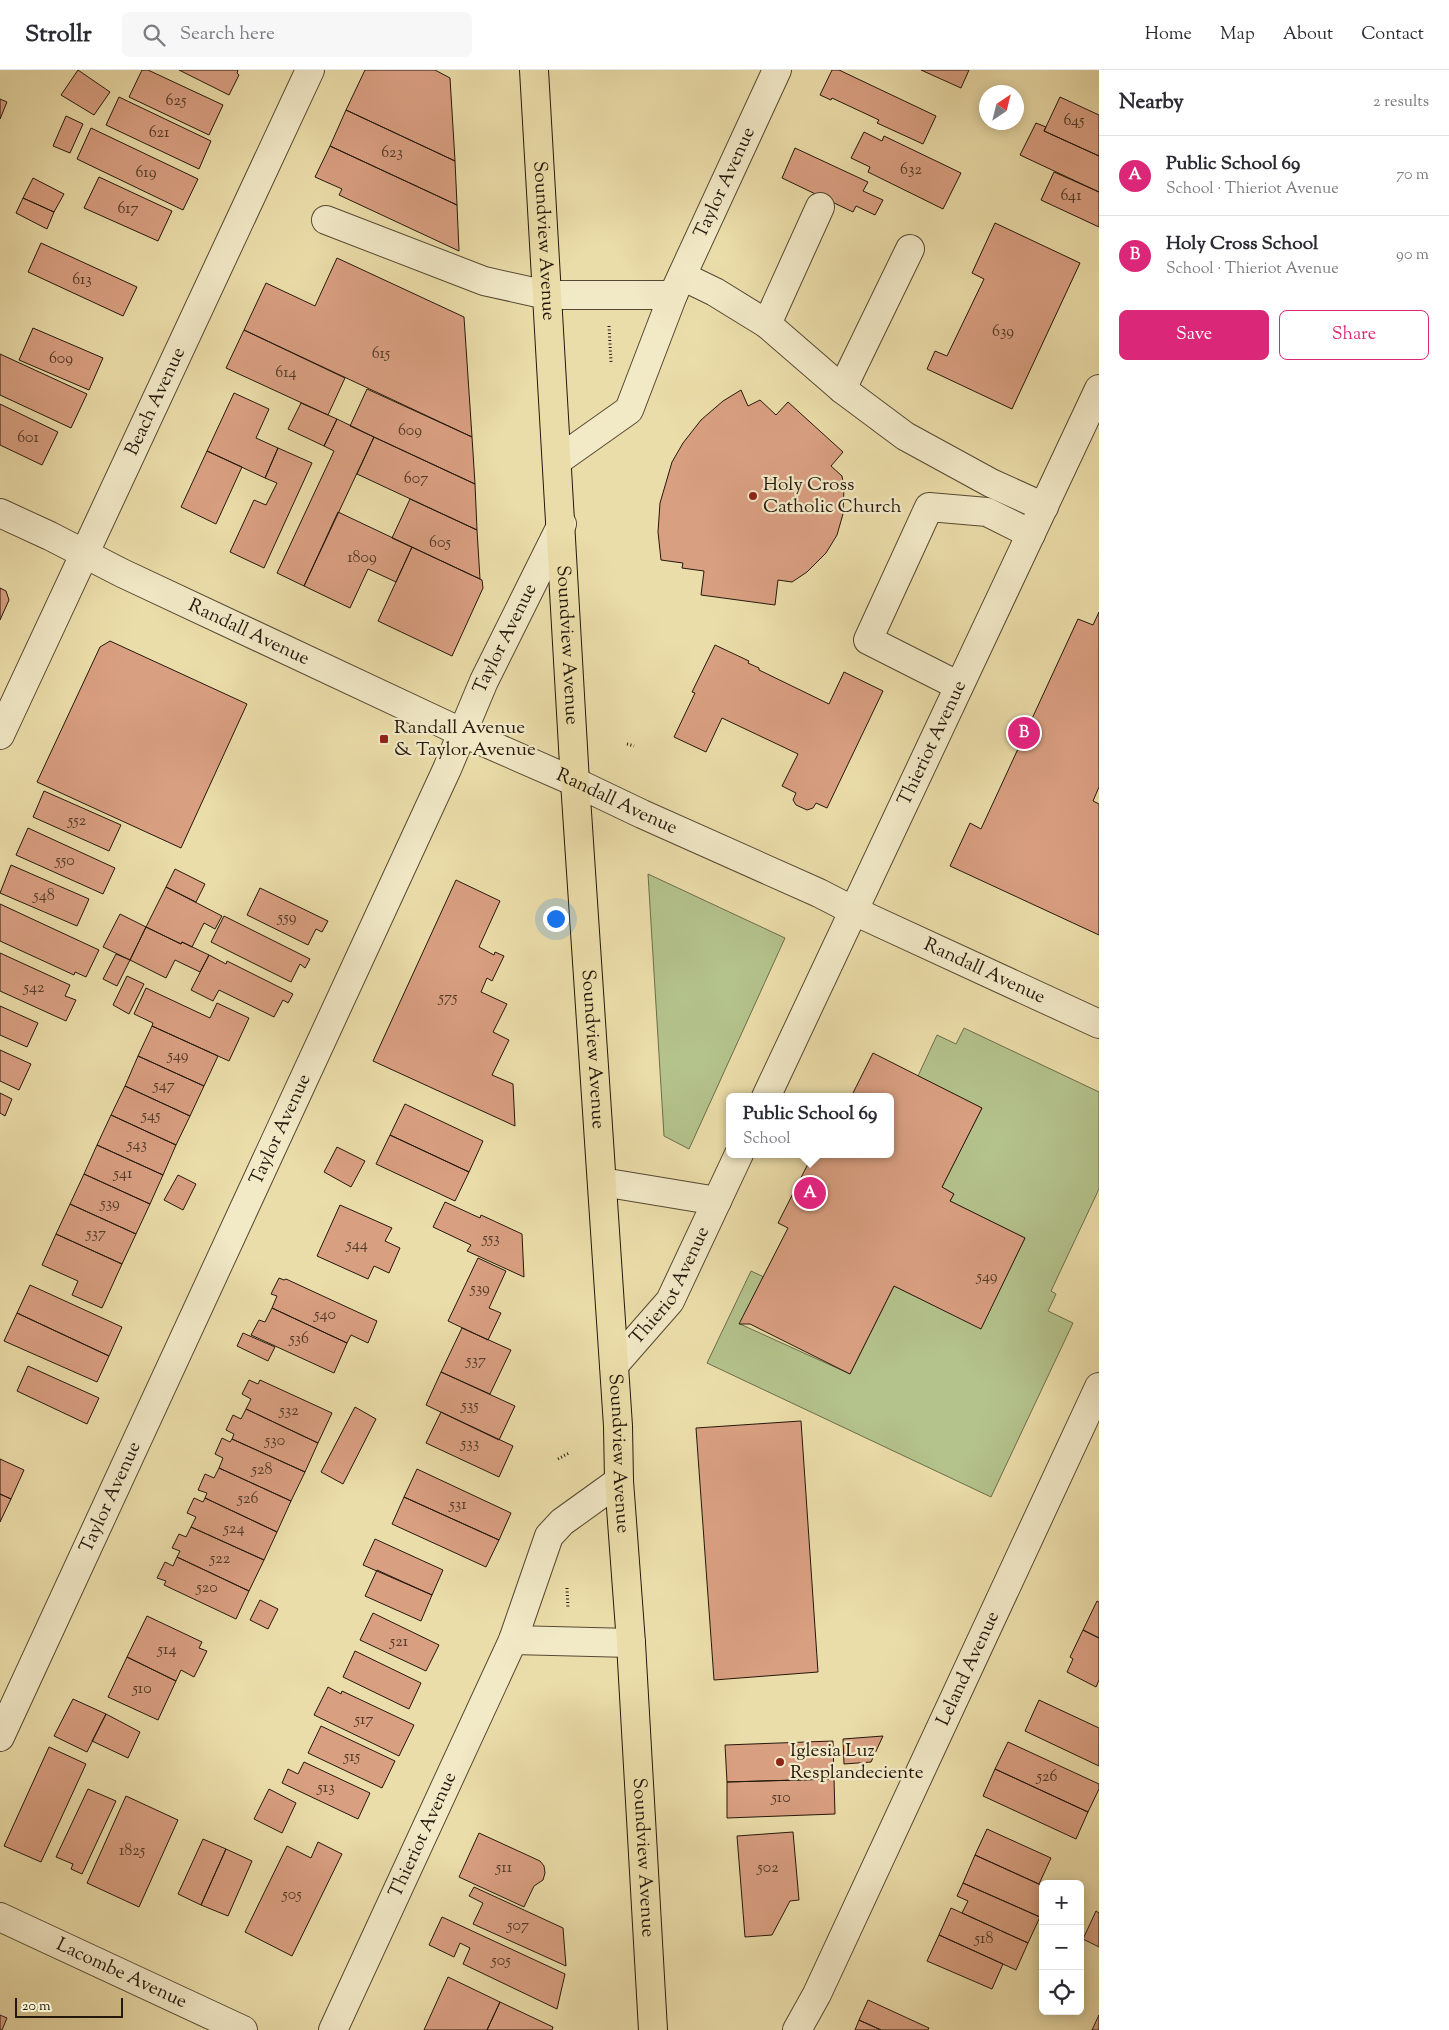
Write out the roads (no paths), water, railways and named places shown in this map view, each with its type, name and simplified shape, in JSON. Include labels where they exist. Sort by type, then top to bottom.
[{"type":"main road","name":"Soundview Avenue","points":[[534,70],[562,524],[575,782],[618,1426],[619,1481],[631,1643],[653,2030]]},
{"type":"street","name":"Beach Avenue","points":[[0,734],[310,70]]},
{"type":"street","name":"Taylor Avenue","points":[[557,462],[629,410],[678,285],[777,70]]},
{"type":"street","points":[[766,324],[820,207]]},
{"type":"street","points":[[326,220],[484,281],[547,295],[678,285],[715,292],[766,324],[842,389],[905,436],[991,483],[1044,507]]},
{"type":"street","points":[[842,389],[910,249]]},
{"type":"street","name":"Thieriot Avenue","points":[[768,1093],[1099,389]]},
{"type":"street","points":[[959,686],[868,640],[929,507],[987,512],[1031,534]]},
{"type":"street","name":"Randall Avenue","points":[[0,513],[122,573],[461,732],[819,893],[1099,1024]]},
{"type":"street","name":"Taylor Avenue","points":[[0,1736],[430,805],[461,732],[562,524]]},
{"type":"street","name":"Thieriot Avenue","points":[[614,1365],[670,1301],[737,1158]]},
{"type":"street","name":"Thieriot Avenue","points":[[602,1182],[717,1201]]},
{"type":"street","name":"Leland Avenue","points":[[797,2030],[822,1985],[1099,1387]]},
{"type":"street","name":"Thieriot Avenue","points":[[333,2030],[513,1640],[549,1536],[562,1522],[619,1481]]},
{"type":"street","points":[[513,1640],[631,1643]]},
{"type":"street","name":"Lacombe Avenue","points":[[0,1917],[243,2030]]},
{"type":"place","name":"Holy Cross Catholic Church","points":[[753,496]]},
{"type":"place","name":"Holy Cross School","points":[[1024,733]]},
{"type":"place","name":"Randall Avenue & Taylor Avenue","points":[[384,739]]},
{"type":"place","name":"Public School 69","points":[[810,1193]]},
{"type":"place","name":"Iglesia Luz Resplandeciente","points":[[780,1762]]}]
